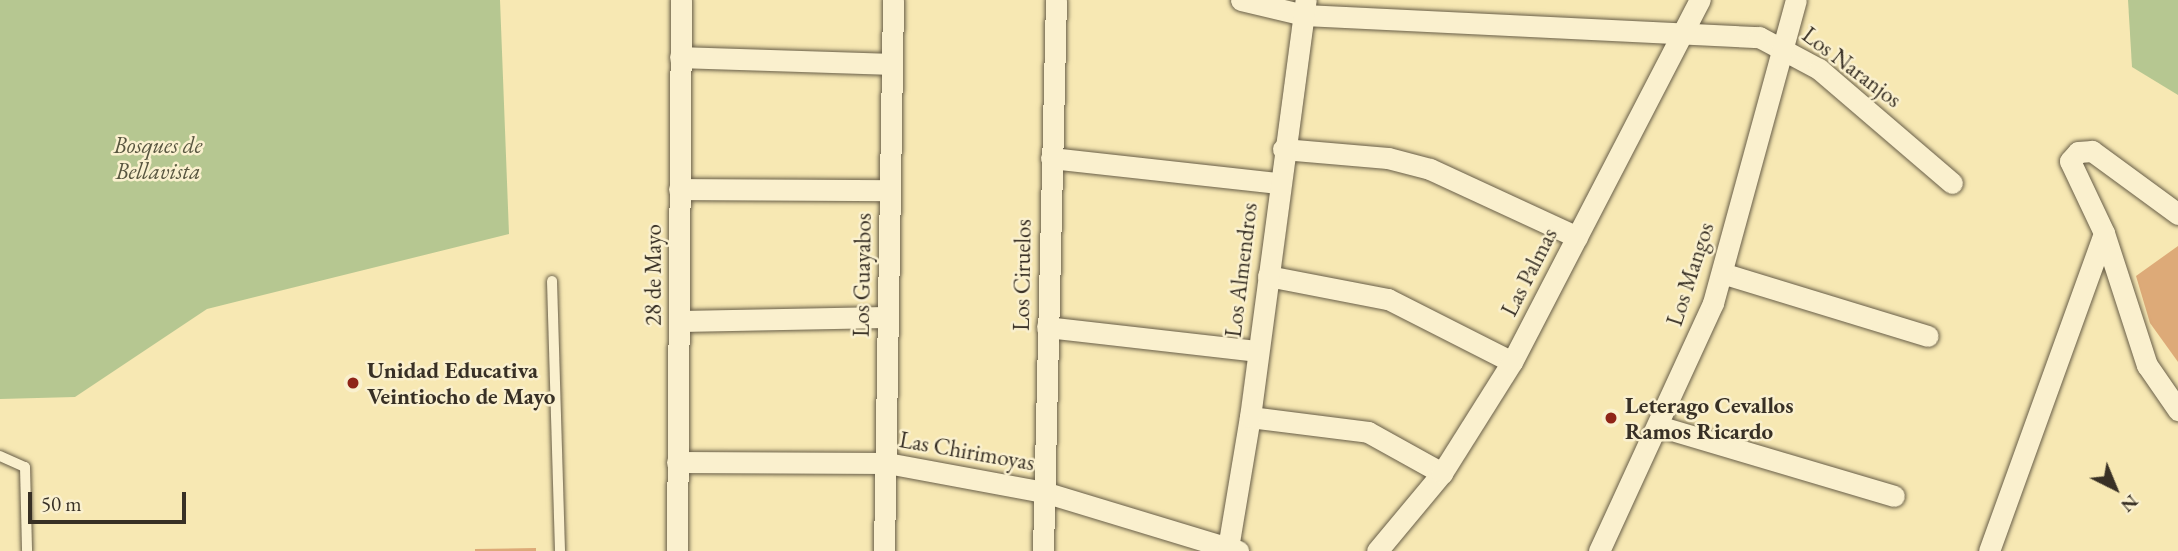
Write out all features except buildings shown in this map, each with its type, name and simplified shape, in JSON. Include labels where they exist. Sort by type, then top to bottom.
[{"type":"street","name":"28 de Mayo","points":[[677,551],[681,0]]},
{"type":"street","name":"Los Guayabos","points":[[884,551],[892,0]]},
{"type":"street","name":"Los Ciruelos","points":[[1043,551],[1056,0]]},
{"type":"street","name":"Los Naranjos","points":[[1241,0],[1305,8],[1759,37],[1783,46],[1846,89],[1952,183]]},
{"type":"street","name":"Las Palmas","points":[[1377,551],[1442,473],[1512,362],[1700,0]]},
{"type":"street","name":"Los Mangos","points":[[1599,551],[1713,303],[1796,0]]},
{"type":"street","name":"Los Almendros","points":[[1233,549],[1283,149],[1305,8]]},
{"type":"street","points":[[680,57],[891,64]]},
{"type":"street","points":[[1283,149],[1388,158],[1430,169],[1577,237]]},
{"type":"street","points":[[2178,214],[2092,151],[2078,152],[2070,162],[2072,173],[2104,233],[2147,365],[2178,410]]},
{"type":"street","points":[[1051,158],[1279,183]]},
{"type":"street","points":[[680,189],[889,190]]},
{"type":"street","points":[[1989,551],[2104,233]]},
{"type":"street","points":[[1722,273],[1928,336]]},
{"type":"street","points":[[1268,276],[1388,299],[1512,362]]},
{"type":"street","points":[[679,321],[887,317]]},
{"type":"street","points":[[1047,327],[1257,351]]},
{"type":"street","points":[[1250,416],[1368,432],[1442,473]]},
{"type":"street","points":[[1658,426],[1894,496]]},
{"type":"street","name":"Las Chirimoyas","points":[[677,462],[887,463],[1044,492],[1233,549]]},
{"type":"lane","points":[[551,281],[560,551]]},
{"type":"lane","points":[[0,456],[25,467],[27,551]]},
{"type":"green space","name":"Bosques de Bellavista","points":[[0,0],[500,0],[509,234],[207,309],[75,397],[0,399]]},
{"type":"green space","points":[[2128,0],[2178,0],[2178,95],[2132,67]]},
{"type":"place","name":"Unidad Educativa Veintiocho de Mayo","points":[[353,383]]},
{"type":"place","name":"Leterago Cevallos Ramos Ricardo","points":[[1611,418]]}]
